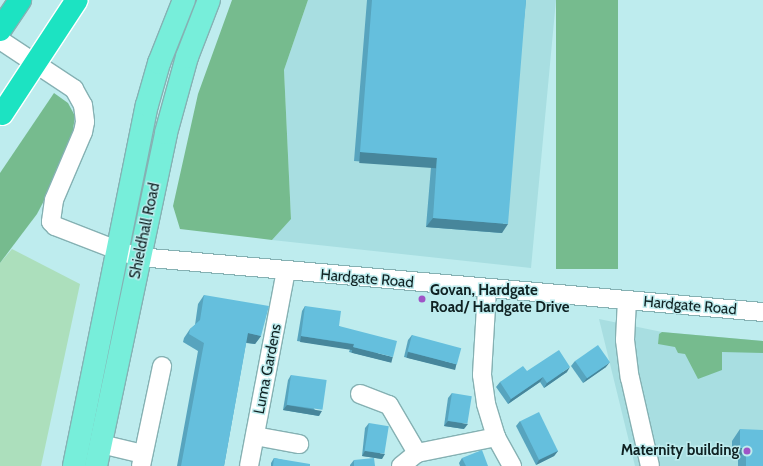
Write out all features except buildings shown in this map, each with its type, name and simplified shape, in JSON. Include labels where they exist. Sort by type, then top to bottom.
[{"type":"highway","points":[[0,30],[20,0]]},
{"type":"highway","points":[[1,116],[77,0]]},
{"type":"main road","name":"Shieldhall Road","points":[[74,466],[147,105],[159,63],[184,0]]},
{"type":"main road","name":"Shieldhall Road","points":[[96,466],[139,257],[176,92],[209,0]]},
{"type":"street","name":"Hardgate Road","points":[[0,40],[74,90],[83,104],[85,122],[83,132],[54,200],[51,222],[55,226],[117,250],[139,257],[487,290],[763,312]]},
{"type":"street","name":"Luma Gardens","points":[[249,466],[286,271]]},
{"type":"street","points":[[487,290],[482,375],[486,404],[496,437],[512,466]]},
{"type":"street","points":[[627,300],[625,340],[630,378],[650,466]]},
{"type":"street","points":[[101,444],[142,460],[162,366]]},
{"type":"street","points":[[360,394],[389,405],[417,453]]},
{"type":"street","points":[[255,436],[299,444]]},
{"type":"street","points":[[401,466],[417,453],[496,437]]},
{"type":"shaded area","points":[[308,0],[556,0],[531,268],[272,240],[291,218],[284,70]]},
{"type":"shaded area","points":[[599,319],[662,332],[763,341],[763,466],[635,466]]},
{"type":"green space","points":[[232,0],[308,0],[284,70],[291,219],[272,240],[180,229],[173,206],[198,94]]},
{"type":"green space","points":[[556,0],[618,0],[618,269],[556,269]]},
{"type":"green space","points":[[54,93],[68,103],[75,116],[70,151],[37,214],[0,263],[0,173]]},
{"type":"green space","points":[[12,249],[80,284],[41,466],[0,466],[0,263]]},
{"type":"green space","points":[[662,332],[763,341],[763,353],[722,352],[722,370],[698,379],[685,354],[678,353],[675,347],[658,344],[659,334]]},
{"type":"place","name":"Govan, Hardgate Road/ Hardgate Drive","points":[[422,299]]},
{"type":"place","name":"Maternity building","points":[[747,451]]}]
